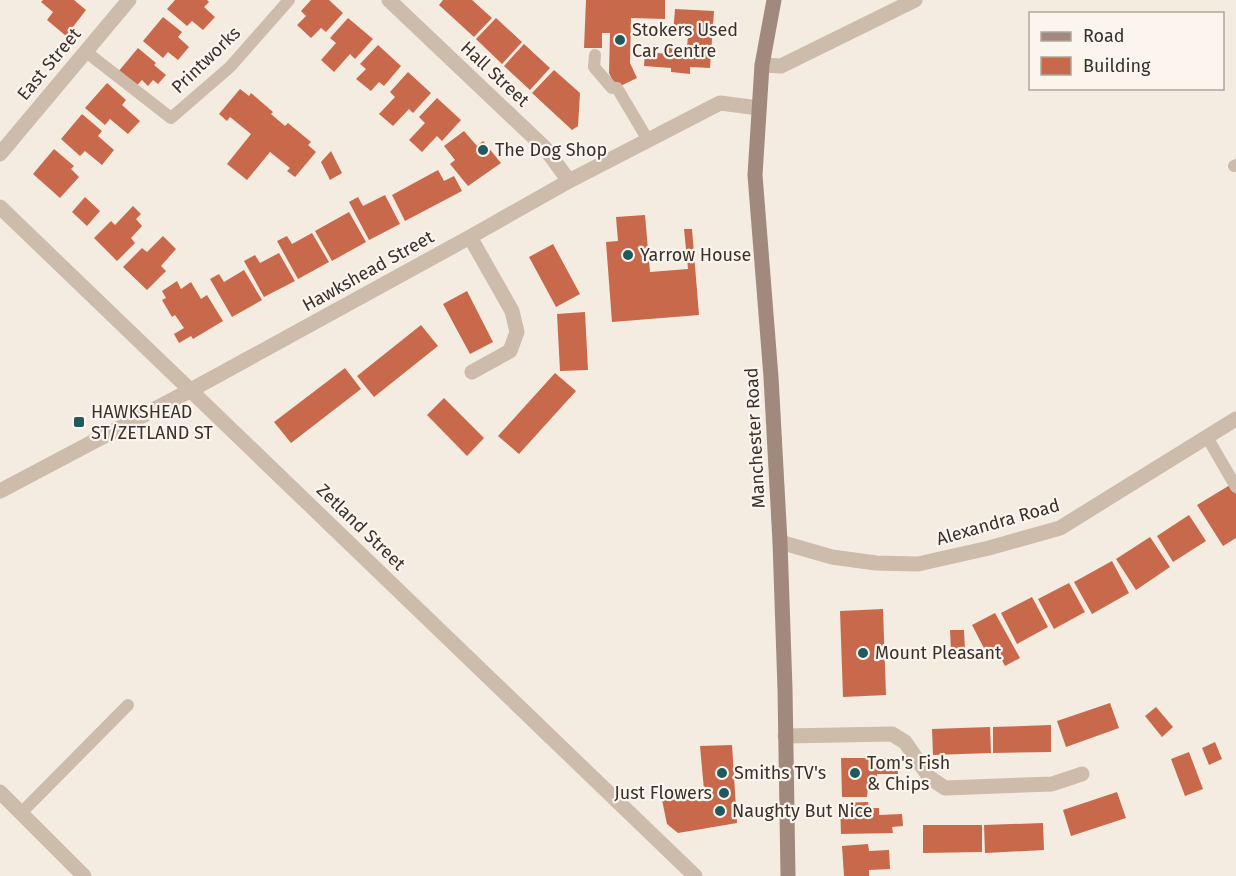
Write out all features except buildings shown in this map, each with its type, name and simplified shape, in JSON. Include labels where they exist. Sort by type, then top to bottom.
[{"type":"main road","name":"Manchester Road","points":[[774,0],[762,65],[755,175],[771,377],[780,542],[788,876]]},
{"type":"street","name":"East Street","points":[[0,154],[129,0]]},
{"type":"street","name":"Hall Street","points":[[389,0],[545,148],[569,181]]},
{"type":"street","points":[[762,65],[781,66],[915,0]]},
{"type":"street","name":"Hawkshead Street","points":[[0,491],[191,390],[569,181],[720,104],[759,108]]},
{"type":"street","name":"Zetland Street","points":[[0,207],[695,876]]},
{"type":"street","points":[[470,237],[512,310],[517,332],[510,351],[472,372]]},
{"type":"street","name":"Alexandra Road","points":[[780,542],[832,557],[876,563],[918,564],[989,548],[1060,528],[1236,419]]},
{"type":"street","points":[[785,736],[892,734],[905,742],[930,778],[945,788],[1052,784],[1082,774]]},
{"type":"street","points":[[0,792],[84,876]]},
{"type":"lane","name":"Printworks","points":[[85,51],[171,118],[230,68],[289,0]]},
{"type":"lane","points":[[595,55],[594,67],[612,88],[617,88],[648,141]]},
{"type":"lane","points":[[1207,437],[1236,488]]},
{"type":"lane","points":[[21,813],[128,705]]},
{"type":"place","name":"Stokers Used Car Centre","points":[[620,40]]},
{"type":"place","name":"The Dog Shop","points":[[483,150]]},
{"type":"place","name":"Yarrow House","points":[[628,255]]},
{"type":"place","name":"HAWKSHEAD ST/ZETLAND ST","points":[[79,422]]},
{"type":"place","name":"Mount Pleasant","points":[[863,653]]},
{"type":"place","name":"Smiths TV's","points":[[722,773]]},
{"type":"place","name":"Tom's Fish & Chips","points":[[855,773]]},
{"type":"place","name":"Just Flowers","points":[[724,793]]},
{"type":"place","name":"Naughty But Nice","points":[[720,811]]}]
